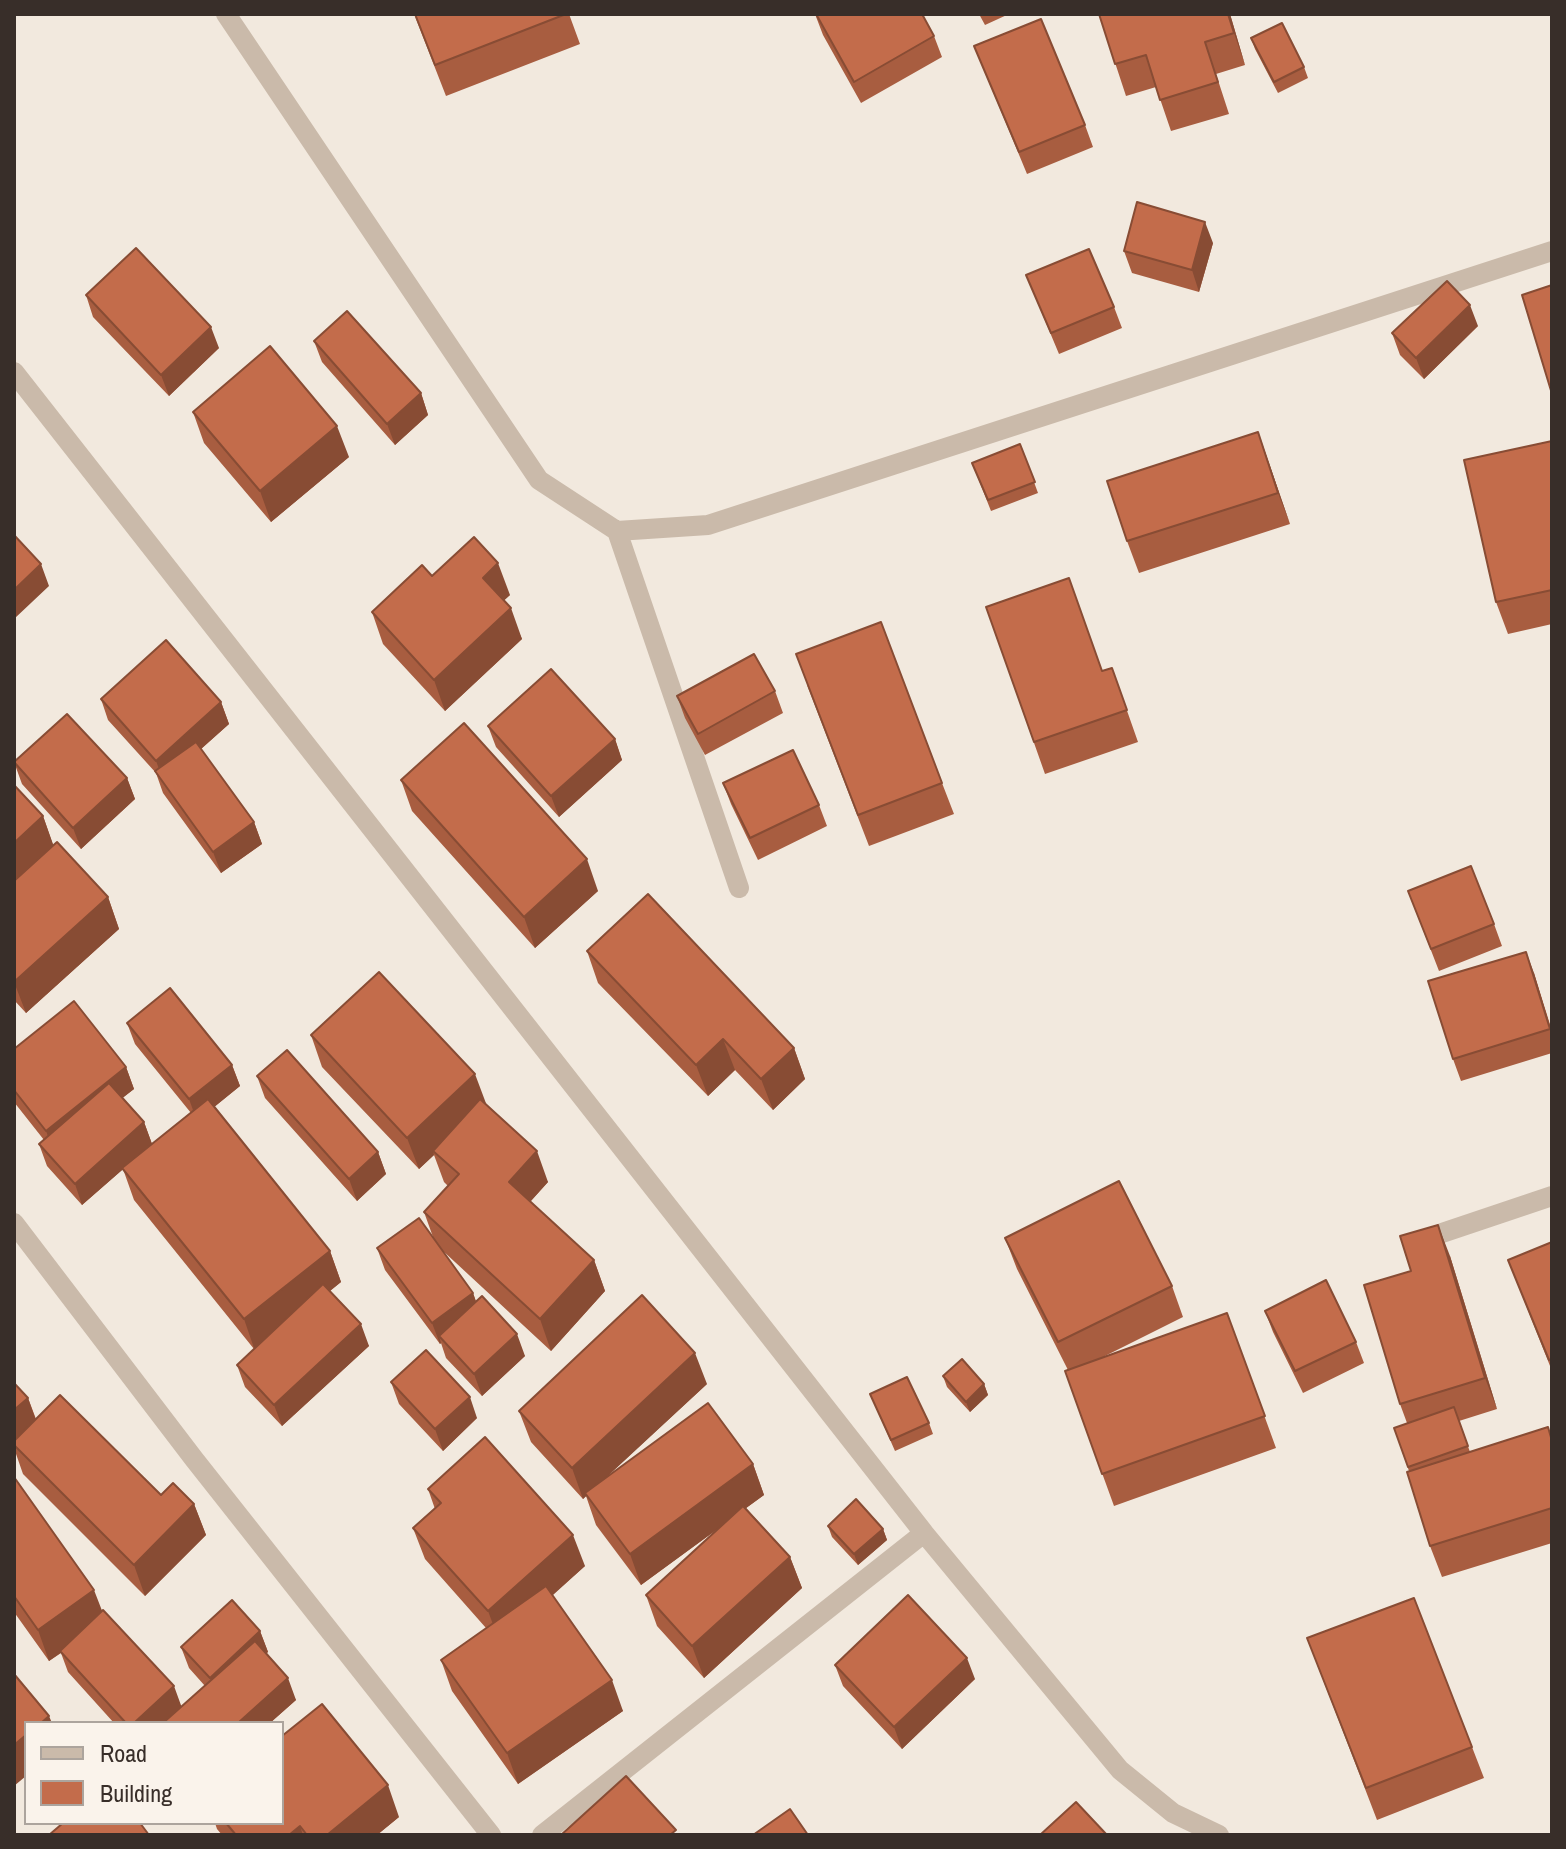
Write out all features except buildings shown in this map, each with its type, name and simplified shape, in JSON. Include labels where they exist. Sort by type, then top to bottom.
[{"type":"street","points":[[226,14],[539,480],[617,531],[708,525],[1552,251]]},
{"type":"street","points":[[14,372],[924,1533],[1120,1770],[1173,1813],[1219,1835]]},
{"type":"street","points":[[617,531],[739,888]]},
{"type":"street","points":[[1442,1233],[1552,1196]]},
{"type":"street","points":[[14,1223],[194,1459],[491,1835]]},
{"type":"street","points":[[542,1835],[924,1533]]}]
